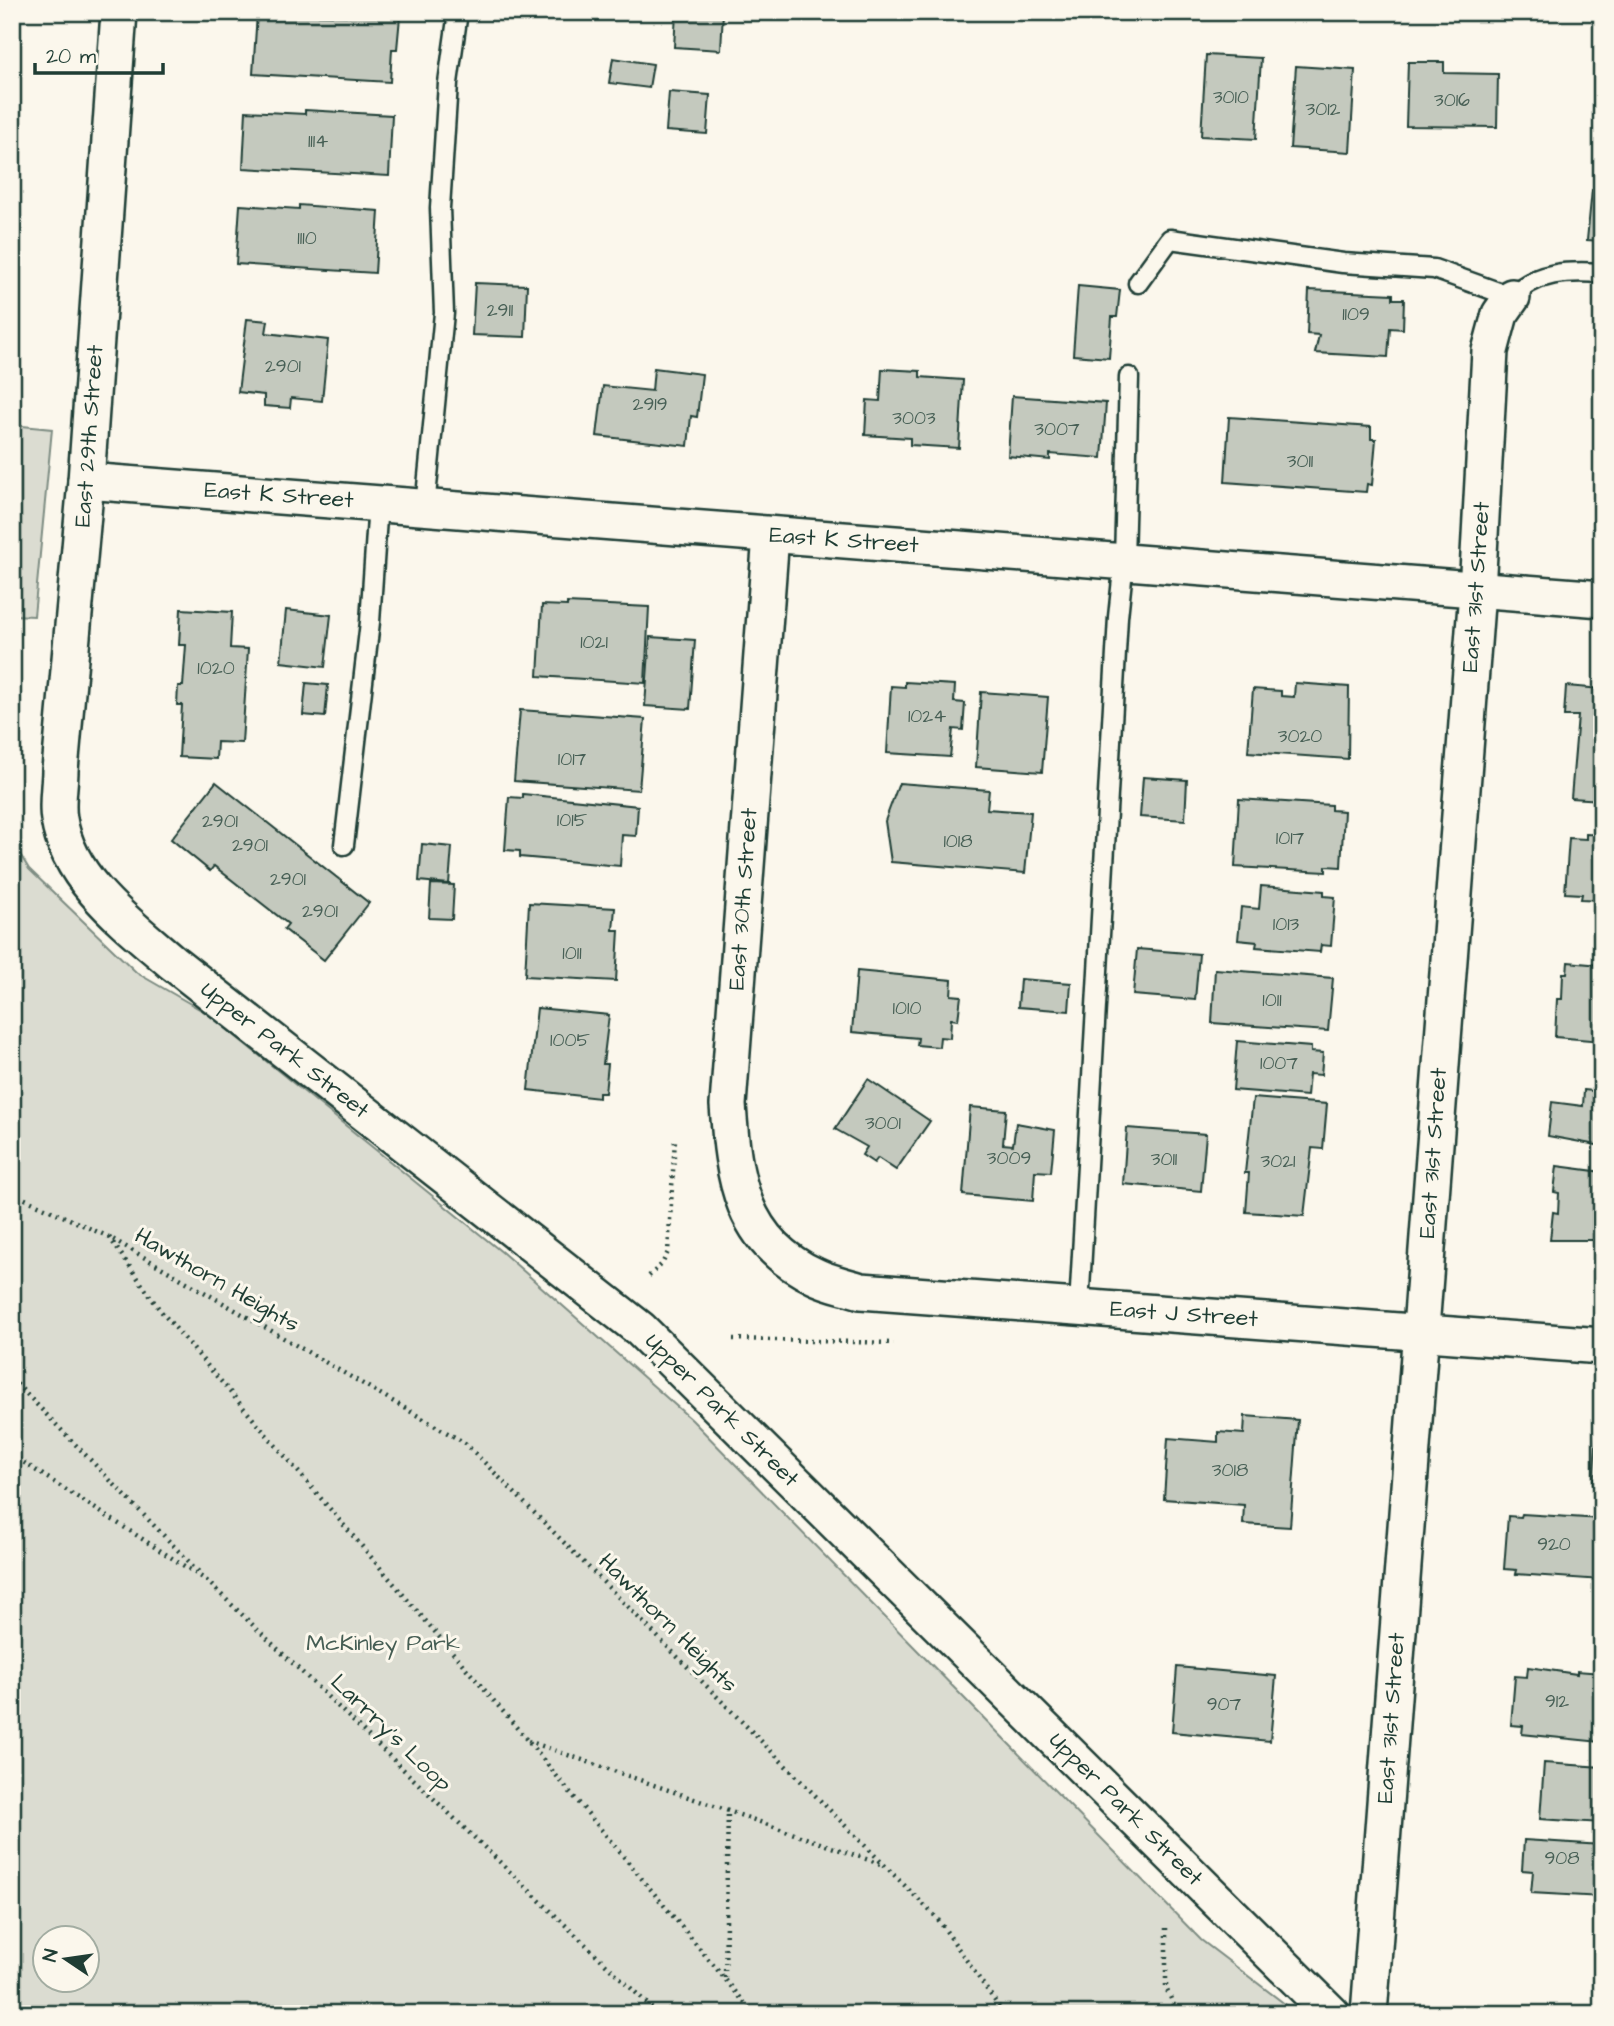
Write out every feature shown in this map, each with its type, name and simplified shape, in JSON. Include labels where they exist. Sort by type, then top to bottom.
[{"type":"street","name":"East 29th Street","points":[[70,857],[58,818],[60,782],[86,481],[119,12]]},
{"type":"street","name":"East 31st Street","points":[[1369,2014],[1477,592],[1490,351],[1500,314],[1512,297]]},
{"type":"street","name":"East K Street","points":[[86,481],[1124,560],[1477,592],[1602,599]]},
{"type":"street","name":"East 30th Street","points":[[771,534],[728,1105],[731,1158],[740,1192],[756,1230],[776,1252]]},
{"type":"street","name":"Upper Park Street","points":[[70,857],[118,914],[172,962],[640,1329],[994,1675],[1332,2014]]},
{"type":"street","name":"East J Street","points":[[776,1252],[815,1276],[861,1291],[1419,1330],[1602,1346]]},
{"type":"lane","points":[[425,507],[444,313],[440,208],[448,83],[458,12]]},
{"type":"lane","points":[[1138,284],[1170,239],[1343,264],[1434,269],[1512,297],[1525,284],[1541,276],[1578,271],[1602,273]]},
{"type":"lane","points":[[1079,1307],[1117,631],[1124,560],[1129,377]]},
{"type":"lane","points":[[344,845],[370,622],[377,503]]},
{"type":"path","points":[[649,1276],[662,1264],[668,1252],[675,1139]]},
{"type":"path","points":[[12,1193],[109,1237]]},
{"type":"path","name":"Hawthorn Heights","points":[[109,1237],[160,1310],[527,1740],[754,2014]]},
{"type":"path","name":"Hawthorn Heights","points":[[109,1237],[465,1443],[937,1918],[1004,2014]]},
{"type":"path","points":[[733,1339],[894,1343]]},
{"type":"path","points":[[12,1379],[206,1580]]},
{"type":"path","name":"Larrry's Loop","points":[[12,1455],[206,1580],[658,2014]]},
{"type":"path","points":[[527,1740],[884,1865]]},
{"type":"path","points":[[725,1979],[728,1810]]},
{"type":"path","points":[[1166,1928],[1166,1988],[1178,2014]]},
{"type":"green space","points":[[12,425],[52,429],[34,616],[12,615]]},
{"type":"green space","name":"McKinley Park","points":[[12,841],[29,869],[137,973],[208,1014],[503,1253],[692,1420],[1201,1940],[1298,2014],[12,2014]]},
{"type":"building","points":[[664,12],[723,12],[721,50],[674,47],[676,13]]},
{"type":"building","points":[[257,13],[400,17],[397,49],[392,49],[390,82],[253,74]]},
{"type":"building","points":[[1206,55],[1261,58],[1256,139],[1201,136]]},
{"type":"building","points":[[613,58],[653,64],[649,88],[609,83]]},
{"type":"building","points":[[1408,62],[1444,62],[1444,73],[1498,74],[1497,127],[1406,126]]},
{"type":"building","points":[[1296,66],[1355,70],[1350,152],[1290,148]]},
{"type":"building","points":[[669,92],[710,95],[707,134],[666,131]]},
{"type":"building","points":[[305,110],[392,115],[389,176],[243,168],[246,111],[305,114]]},
{"type":"building","points":[[1592,190],[1602,191],[1602,241],[1587,240]]},
{"type":"building","points":[[240,205],[299,209],[299,205],[379,211],[375,273],[236,264]]},
{"type":"building","points":[[475,283],[527,285],[525,337],[472,335]]},
{"type":"building","points":[[1078,286],[1120,290],[1117,317],[1112,317],[1109,358],[1073,355]]},
{"type":"building","points":[[1309,290],[1393,294],[1393,299],[1404,299],[1403,329],[1390,328],[1388,357],[1315,353],[1319,335],[1307,334]]},
{"type":"building","points":[[247,319],[268,321],[266,333],[328,340],[322,401],[291,398],[290,408],[264,406],[264,395],[238,392]]},
{"type":"building","points":[[654,368],[702,374],[697,417],[691,416],[688,446],[597,436],[603,386],[652,391]]},
{"type":"building","points":[[882,369],[920,371],[920,377],[963,380],[959,448],[910,445],[910,438],[865,435],[867,400],[880,401]]},
{"type":"building","points":[[1012,396],[1106,403],[1102,458],[1050,454],[1050,460],[1008,456]]},
{"type":"building","points":[[1229,417],[1371,427],[1371,439],[1376,439],[1372,485],[1367,484],[1366,492],[1225,482]]},
{"type":"building","points":[[567,603],[649,607],[645,683],[538,676],[542,605],[567,606]]},
{"type":"building","points":[[181,609],[232,612],[230,648],[248,649],[242,743],[217,742],[216,759],[179,757],[182,705],[177,705],[178,686],[183,686],[186,645],[179,645]]},
{"type":"building","points":[[286,610],[331,615],[325,667],[281,662]]},
{"type":"building","points":[[650,637],[695,640],[690,709],[645,706]]},
{"type":"building","points":[[905,682],[955,685],[954,702],[965,703],[963,730],[953,729],[950,757],[887,753],[891,686],[905,687]]},
{"type":"building","points":[[306,683],[328,685],[325,717],[303,715]]},
{"type":"building","points":[[1295,683],[1349,687],[1348,759],[1248,752],[1253,689],[1281,691],[1281,696],[1294,697]]},
{"type":"building","points":[[1566,686],[1602,689],[1602,800],[1571,798],[1578,716],[1564,716]]},
{"type":"building","points":[[981,692],[1048,697],[1042,772],[976,767]]},
{"type":"building","points":[[520,710],[645,719],[639,790],[514,781]]},
{"type":"building","points":[[1143,777],[1187,780],[1185,820],[1140,817]]},
{"type":"building","points":[[216,782],[369,903],[324,960],[284,929],[288,924],[214,866],[210,871],[171,839]]},
{"type":"building","points":[[899,783],[989,790],[987,809],[1031,812],[1025,873],[891,862],[885,821]]},
{"type":"building","points":[[523,794],[638,806],[636,836],[622,835],[620,866],[520,857],[520,851],[505,850],[509,797],[523,798]]},
{"type":"building","points":[[1239,799],[1331,805],[1331,810],[1344,811],[1341,867],[1326,866],[1326,872],[1235,867]]},
{"type":"building","points":[[1586,834],[1602,835],[1602,900],[1581,899],[1582,894],[1565,893],[1569,838],[1586,839]]},
{"type":"building","points":[[422,844],[452,847],[449,884],[419,881]]},
{"type":"building","points":[[431,884],[454,885],[452,919],[429,918]]},
{"type":"building","points":[[1261,886],[1324,891],[1324,896],[1335,897],[1331,946],[1321,945],[1320,952],[1256,947],[1257,942],[1238,940],[1241,907],[1259,909]]},
{"type":"building","points":[[529,903],[615,908],[613,930],[619,930],[616,981],[525,976]]},
{"type":"building","points":[[1137,949],[1199,954],[1195,1000],[1133,995]]},
{"type":"building","points":[[1568,962],[1600,965],[1602,1041],[1555,1037],[1557,999],[1562,999],[1563,973],[1567,973]]},
{"type":"building","points":[[1215,969],[1333,978],[1328,1031],[1212,1023]]},
{"type":"building","points":[[857,971],[952,980],[951,995],[961,996],[958,1020],[951,1019],[950,1038],[940,1037],[939,1047],[917,1045],[918,1038],[852,1032]]},
{"type":"building","points":[[1020,979],[1071,983],[1069,1011],[1018,1007]]},
{"type":"building","points":[[537,1008],[609,1015],[603,1064],[608,1064],[605,1093],[599,1093],[599,1098],[528,1090]]},
{"type":"building","points":[[1237,1041],[1311,1047],[1311,1052],[1323,1053],[1321,1075],[1309,1074],[1307,1096],[1233,1090]]},
{"type":"building","points":[[868,1079],[930,1121],[896,1170],[878,1158],[874,1163],[862,1155],[867,1147],[835,1129]]},
{"type":"building","points":[[1584,1090],[1602,1092],[1602,1146],[1548,1136],[1552,1102],[1583,1106]]},
{"type":"building","points":[[1253,1098],[1327,1104],[1323,1149],[1312,1148],[1304,1216],[1246,1212],[1249,1173],[1245,1173]]},
{"type":"building","points":[[970,1107],[1006,1110],[1003,1144],[1013,1145],[1016,1123],[1055,1130],[1051,1172],[1035,1171],[1033,1201],[963,1195]]},
{"type":"building","points":[[1127,1128],[1206,1134],[1201,1191],[1123,1184]]},
{"type":"building","points":[[1557,1166],[1602,1172],[1602,1240],[1550,1240],[1553,1212],[1558,1213],[1559,1193],[1554,1192]]},
{"type":"building","points":[[1245,1416],[1298,1420],[1290,1527],[1243,1524],[1244,1505],[1164,1499],[1168,1438],[1218,1442],[1218,1432],[1244,1434]]},
{"type":"building","points":[[1597,1429],[1602,1429],[1602,1484],[1593,1483]]},
{"type":"building","points":[[1522,1514],[1602,1519],[1602,1580],[1516,1574],[1517,1570],[1504,1569],[1508,1516],[1521,1517]]},
{"type":"building","points":[[1177,1667],[1276,1676],[1270,1741],[1172,1732]]},
{"type":"building","points":[[1528,1667],[1577,1674],[1577,1671],[1602,1673],[1600,1742],[1522,1734],[1523,1726],[1511,1725],[1515,1676],[1527,1677]]},
{"type":"building","points":[[1544,1763],[1602,1767],[1602,1823],[1540,1819]]},
{"type":"building","points":[[1524,1840],[1602,1845],[1602,1897],[1531,1893],[1533,1871],[1522,1870]]}]
